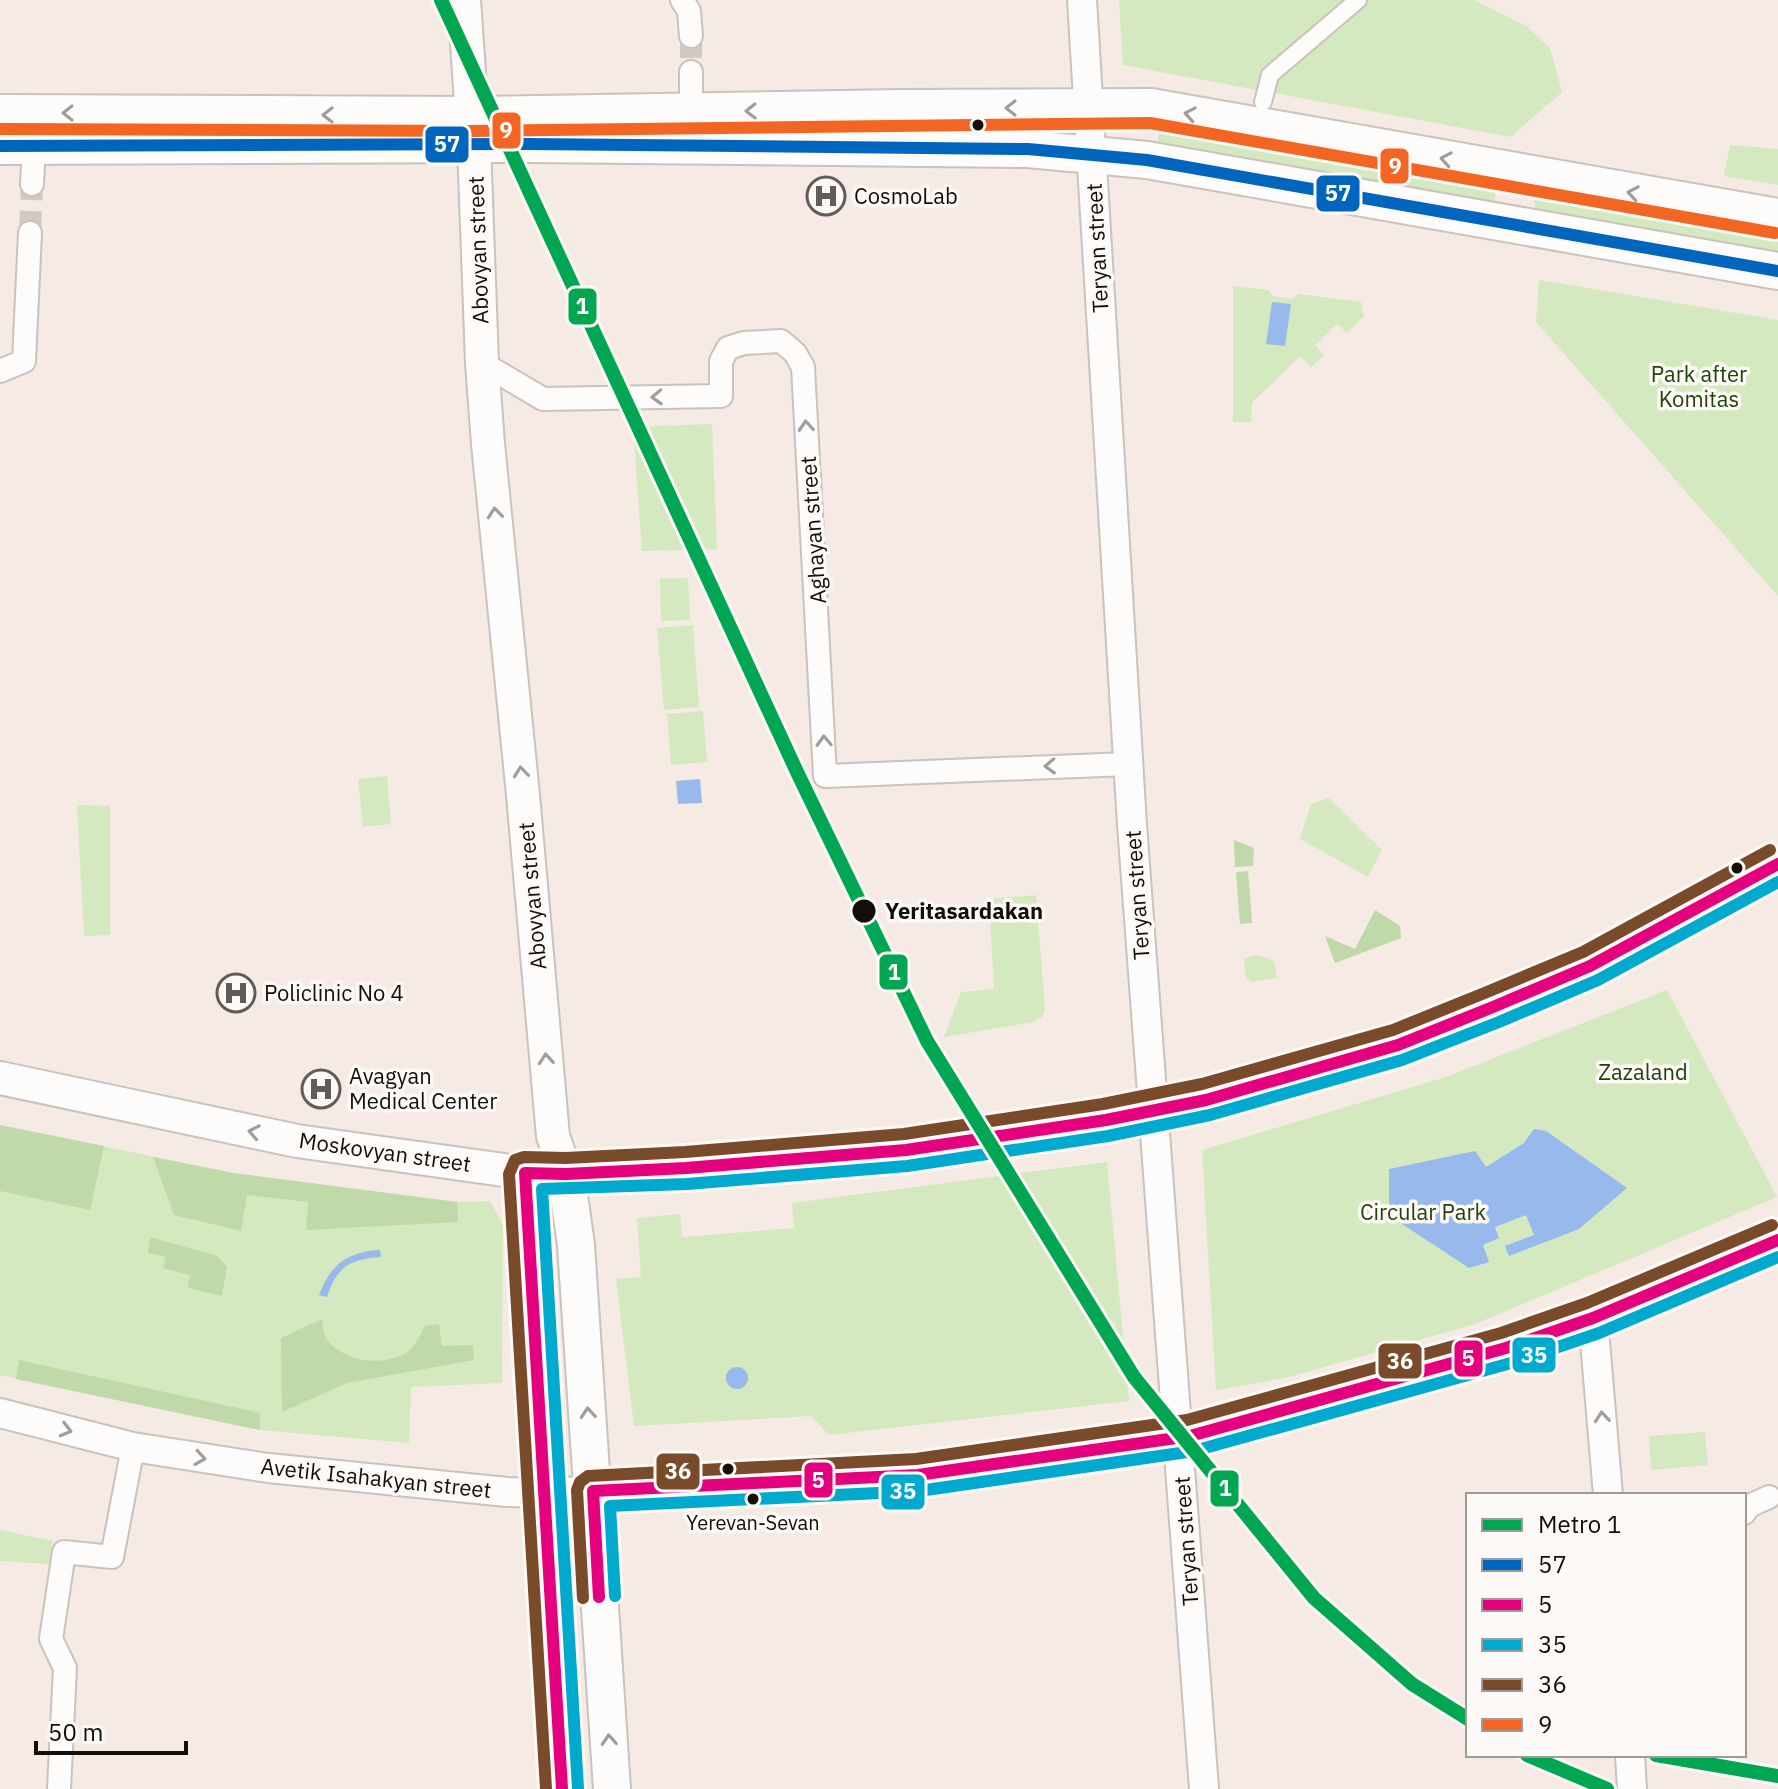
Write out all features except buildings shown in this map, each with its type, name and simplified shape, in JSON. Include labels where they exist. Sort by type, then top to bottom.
[{"type":"main road","name":"Abovyan street","points":[[464,0],[473,130],[482,363],[553,1136],[566,1174],[576,1245],[612,1789]]},
{"type":"main road","points":[[17,146],[473,130],[691,112],[1151,107],[1778,217]]},
{"type":"main road","points":[[0,113],[1091,153],[1147,160],[1778,271]]},
{"type":"main road","name":"Moskovyan street","points":[[0,1078],[63,1094],[297,1141],[525,1173],[686,1168],[916,1149],[1153,1111],[1281,1080],[1398,1045],[1590,966],[1778,864]]},
{"type":"main road","points":[[525,1173],[562,1789]]},
{"type":"street","points":[[682,0],[689,11],[691,36]]},
{"type":"street","name":"Teryan street","points":[[1082,0],[1128,764],[1204,1789]]},
{"type":"street","points":[[1263,102],[1270,75],[1358,0]]},
{"type":"street","points":[[691,72],[691,112]]},
{"type":"street","points":[[17,146],[32,184]]},
{"type":"street","points":[[0,371],[24,361],[30,233]]},
{"type":"street","name":"Aghayan street","points":[[482,363],[543,399],[721,396],[721,361],[728,348],[744,343],[781,341],[795,353],[803,367],[825,776],[1128,764]]},
{"type":"street","name":"Avetik Isahakyan street","points":[[0,1413],[133,1447],[268,1468],[507,1492],[593,1491],[918,1475],[1179,1438],[1405,1378],[1593,1318],[1778,1240]]},
{"type":"street","points":[[1593,1318],[1608,1493]]},
{"type":"street","points":[[59,1789],[65,1668],[51,1639],[64,1552],[112,1557],[133,1447]]},
{"type":"street","points":[[1746,1510],[1769,1497]]},
{"type":"street","points":[[1630,1757],[1632,1789]]},
{"type":"green space","points":[[1119,0],[1474,0],[1526,26],[1550,48],[1562,92],[1511,137],[1123,65]]},
{"type":"green space","points":[[1170,127],[1493,185],[1496,196],[1492,203],[1159,146],[1160,131]]},
{"type":"green space","points":[[1730,145],[1778,149],[1778,185],[1724,176]]},
{"type":"green space","points":[[1541,193],[1778,232],[1778,255],[1537,212],[1534,201]]},
{"type":"green space","name":"Park after Komitas","points":[[1539,280],[1778,320],[1778,596],[1536,322]]},
{"type":"green space","points":[[1233,286],[1268,290],[1273,296],[1292,299],[1299,294],[1361,302],[1364,316],[1347,333],[1337,324],[1315,345],[1324,355],[1311,367],[1300,356],[1252,403],[1251,422],[1233,422]]},
{"type":"green space","points":[[712,424],[717,549],[642,551],[633,427]]},
{"type":"green space","points":[[688,578],[690,620],[661,621],[660,579]]},
{"type":"green space","points":[[693,625],[699,707],[664,710],[657,628]]},
{"type":"green space","points":[[703,711],[707,762],[671,765],[667,714]]},
{"type":"green space","points":[[387,776],[391,824],[363,827],[358,779]]},
{"type":"green space","points":[[1329,798],[1382,850],[1368,877],[1300,839],[1311,804]]},
{"type":"green space","points":[[77,805],[110,806],[110,935],[84,936]]},
{"type":"green space","points":[[1234,840],[1254,848],[1253,866],[1235,867]]},
{"type":"green space","points":[[1248,871],[1252,923],[1240,924],[1236,872]]},
{"type":"green space","points":[[1036,895],[1045,1008],[1042,1017],[1034,1022],[944,1037],[961,992],[994,989],[989,899]]},
{"type":"green space","points":[[1375,910],[1400,926],[1401,938],[1335,963],[1325,936],[1355,949]]},
{"type":"green space","points":[[1259,955],[1274,961],[1277,978],[1252,982],[1246,978],[1244,958]]},
{"type":"green space","name":"Circular Park","points":[[1667,990],[1777,1197],[1475,1324],[1285,1378],[1216,1390],[1202,1150],[1446,1077]]},
{"type":"green space","points":[[0,1125],[233,1173],[457,1202],[490,1201],[503,1225],[502,1383],[411,1387],[409,1443],[260,1430],[0,1375]]},
{"type":"green space","points":[[0,1125],[104,1146],[90,1210],[0,1191]]},
{"type":"green space","points":[[153,1157],[233,1173],[457,1202],[458,1222],[306,1230],[308,1202],[247,1195],[241,1231],[174,1215]]},
{"type":"green space","points":[[1107,1162],[1129,1401],[829,1435],[811,1416],[634,1426],[616,1279],[641,1277],[637,1218],[680,1214],[682,1237],[794,1228],[792,1203]]},
{"type":"green space","points":[[150,1237],[217,1256],[227,1267],[222,1296],[188,1288],[190,1275],[163,1268],[166,1257],[148,1253]]},
{"type":"green space","points":[[322,1319],[326,1338],[343,1353],[355,1358],[380,1361],[403,1355],[412,1348],[425,1326],[439,1324],[442,1346],[473,1345],[474,1360],[347,1383],[282,1412],[281,1338]]},
{"type":"green space","points":[[19,1360],[260,1413],[260,1430],[16,1379]]},
{"type":"green space","points":[[1705,1432],[1708,1465],[1651,1470],[1649,1436]]},
{"type":"green space","points":[[0,1530],[53,1541],[49,1564],[0,1561]]},
{"type":"water","points":[[1272,302],[1291,304],[1285,346],[1266,344]]},
{"type":"water","points":[[700,779],[702,803],[678,804],[676,781]]},
{"type":"water","points":[[1534,1129],[1546,1131],[1627,1188],[1579,1229],[1509,1256],[1505,1246],[1534,1235],[1526,1215],[1495,1227],[1499,1238],[1483,1245],[1489,1262],[1469,1268],[1396,1220],[1389,1202],[1389,1169],[1475,1151],[1486,1167],[1524,1143]]},
{"type":"water","points":[[380,1250],[381,1257],[346,1266],[335,1278],[327,1297],[319,1295],[329,1275],[342,1262],[359,1253]]},
{"type":"water","points":[[733,1367],[741,1367],[748,1378],[741,1389],[733,1389],[726,1382],[726,1374]]},
{"type":"tunnel","points":[[691,36],[691,72]]},
{"type":"tunnel","points":[[30,233],[32,184]]},
{"type":"metro line","name":"1","points":[[441,0],[797,772],[927,1041],[1134,1377],[1314,1598],[1412,1684],[1466,1718]]},
{"type":"metro line","name":"1","points":[[1532,1757],[1607,1789]]},
{"type":"metro line","name":"1","points":[[1668,1757],[1778,1776]]},
{"type":"transit line","name":"9","points":[[0,129],[472,131],[1150,123],[1775,233]]},
{"type":"transit line","name":"57","points":[[0,146],[528,144],[1028,149],[1147,160],[1778,271]]},
{"type":"transit line","name":"36","points":[[546,1789],[509,1174],[515,1160],[524,1157],[685,1152],[904,1134],[1103,1104],[1202,1084],[1393,1030],[1487,992],[1583,952],[1770,850]]},
{"type":"transit line","name":"5","points":[[562,1789],[525,1173],[686,1168],[906,1150],[1106,1120],[1206,1100],[1398,1045],[1493,1007],[1590,966],[1778,864]]},
{"type":"transit line","name":"35","points":[[578,1788],[542,1189],[687,1184],[907,1166],[1108,1136],[1210,1115],[1402,1060],[1499,1022],[1598,980],[1778,882]]},
{"type":"transit line","name":"36","points":[[583,1598],[577,1490],[580,1482],[588,1476],[916,1459],[1187,1420],[1501,1333],[1587,1303],[1772,1225]]},
{"type":"transit line","name":"5","points":[[599,1597],[593,1491],[918,1475],[1190,1436],[1506,1348],[1593,1318],[1778,1240]]},
{"type":"transit line","name":"35","points":[[615,1596],[610,1506],[919,1491],[1194,1451],[1511,1363],[1599,1333],[1778,1257]]},
{"type":"place","name":"CosmoLab","points":[[826,196]]},
{"type":"place","name":"Yeritasardakan","points":[[864,911]]},
{"type":"place","name":"Policlinic No 4","points":[[236,993]]},
{"type":"place","name":"Avagyan Medical Center","points":[[321,1089]]},
{"type":"place","name":"Yerevan-Sevan","points":[[753,1499]]},
{"type":"park label","name":"Zazaland","points":[[1643,1072]]}]
